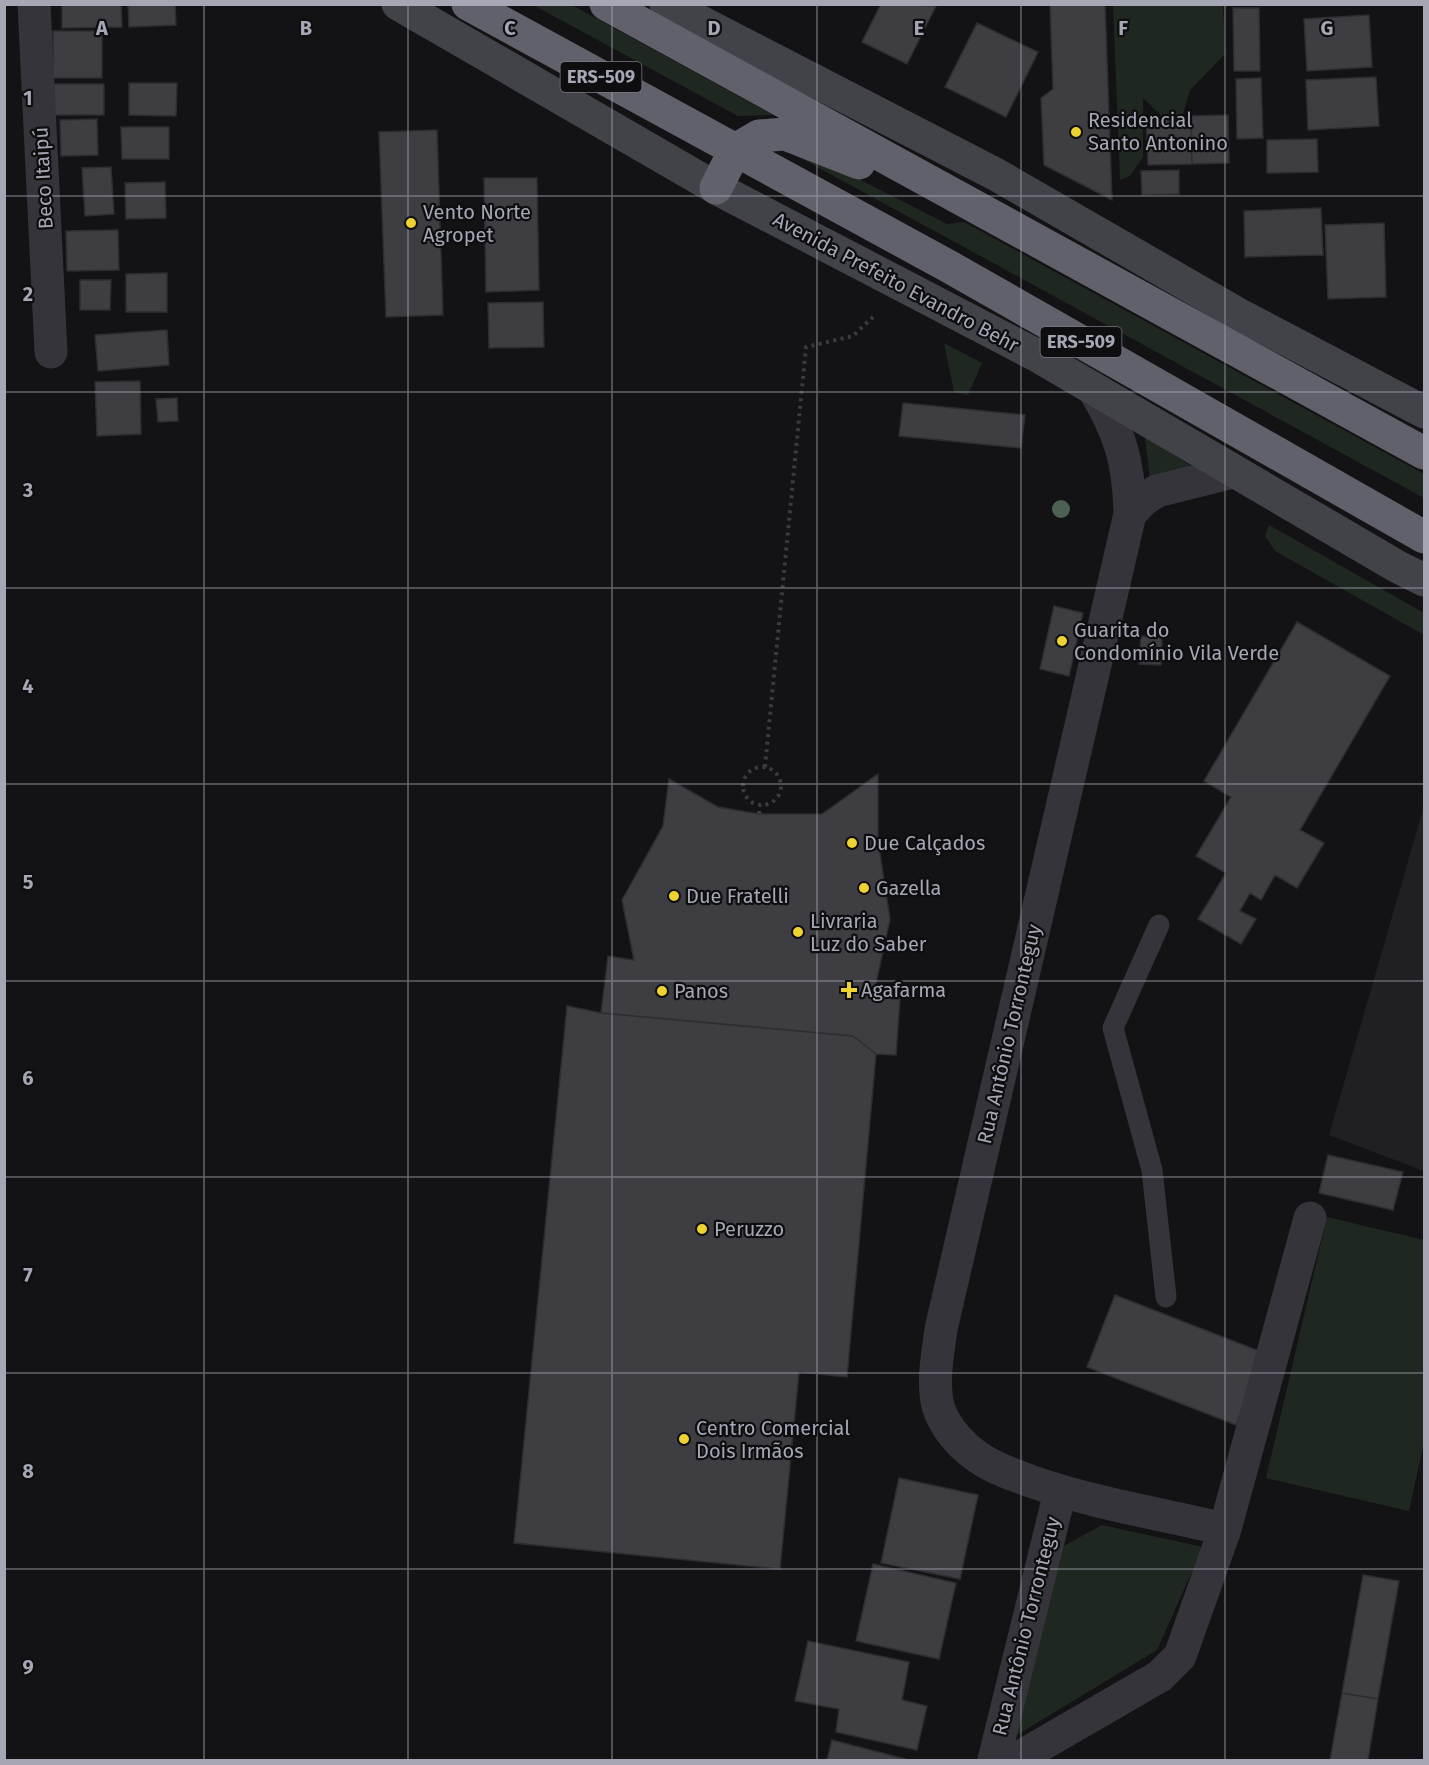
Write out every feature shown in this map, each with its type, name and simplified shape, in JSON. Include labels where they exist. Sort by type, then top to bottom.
[{"type":"highway","name":"Avenida Prefeito Evandro Behr","points":[[468,4],[958,272],[1425,537]]},
{"type":"highway","points":[[611,6],[1425,453]]},
{"type":"highway","points":[[716,188],[735,150],[759,136],[785,134],[862,164],[900,165]]},
{"type":"main road","name":"Avenida Prefeito Evandro Behr","points":[[398,4],[716,188],[1036,355],[1233,472],[1425,580]]},
{"type":"main road","points":[[686,9],[997,175],[1238,314],[1425,412]]},
{"type":"street","name":"Beco Itaipú","points":[[34,4],[51,352]]},
{"type":"street","name":"Rua Antônio Torronteguy","points":[[1093,388],[1109,414],[1125,459],[1129,481],[1130,514],[941,1329],[936,1370],[938,1406],[949,1429],[964,1447],[984,1462],[1059,1492],[1225,1529]]},
{"type":"street","points":[[1130,514],[1143,500],[1157,491],[1233,472]]},
{"type":"street","name":"Rua Antônio Torronteguy","points":[[1016,1761],[1160,1676],[1180,1656],[1225,1529],[1310,1218]]},
{"type":"street","name":"Rua Antônio Torronteguy","points":[[994,1761],[1059,1492]]},
{"type":"lane","points":[[1159,925],[1113,1028],[1152,1170],[1166,1297]]},
{"type":"path","points":[[765,767],[806,347],[853,336],[873,316]]},
{"type":"path","points":[[756,767],[765,767],[777,774],[781,788],[779,796],[774,801],[760,806],[747,799],[742,785],[749,771],[756,767]]},
{"type":"path","points":[[759,814],[760,806]]},
{"type":"shaded area","points":[[533,5],[572,5],[773,115],[738,116]]},
{"type":"shaded area","points":[[1113,5],[1223,5],[1225,54],[1190,90],[1180,124],[1168,122],[1143,98],[1143,157],[1130,176],[1120,180]]},
{"type":"shaded area","points":[[800,149],[947,224],[964,222],[1424,474],[1424,498],[786,150]]},
{"type":"shaded area","points":[[944,343],[982,363],[968,395],[954,392]]},
{"type":"shaded area","points":[[1145,437],[1191,466],[1150,481]]},
{"type":"shaded area","points":[[1269,525],[1424,613],[1424,635],[1275,551],[1265,536]]},
{"type":"shaded area","points":[[1424,806],[1424,1171],[1329,1135]]},
{"type":"shaded area","points":[[1327,1217],[1424,1240],[1424,1442],[1409,1511],[1266,1478]]},
{"type":"shaded area","points":[[1102,1525],[1203,1547],[1157,1650],[1017,1735],[1062,1547]]},
{"type":"building","points":[[62,4],[121,4],[122,27],[62,28]]},
{"type":"building","points":[[128,4],[175,4],[176,25],[129,27]]},
{"type":"building","points":[[881,4],[936,6],[907,64],[862,42]]},
{"type":"building","name":"Residencial Santo Antonino","points":[[1050,4],[1105,4],[1112,200],[1044,165],[1041,98],[1053,89]]},
{"type":"building","points":[[1233,8],[1259,8],[1260,71],[1234,71]]},
{"type":"building","points":[[1369,15],[1372,67],[1307,71],[1304,19]]},
{"type":"building","points":[[977,23],[1038,52],[1006,117],[945,87]]},
{"type":"building","points":[[53,31],[102,31],[102,78],[53,78]]},
{"type":"building","points":[[1376,77],[1379,126],[1308,130],[1306,80]]},
{"type":"building","points":[[1261,78],[1263,138],[1237,139],[1236,79]]},
{"type":"building","points":[[129,83],[177,83],[176,116],[129,115]]},
{"type":"building","points":[[54,84],[104,84],[104,115],[54,115]]},
{"type":"building","points":[[1228,115],[1229,163],[1192,164],[1191,116]]},
{"type":"building","points":[[1191,116],[1192,164],[1148,165],[1146,117]]},
{"type":"building","points":[[97,119],[98,155],[61,156],[60,120]]},
{"type":"building","points":[[121,127],[169,127],[169,159],[122,159]]},
{"type":"building","name":"Vento Norte Agropet","points":[[437,130],[443,315],[386,317],[379,132]]},
{"type":"building","points":[[1317,139],[1318,172],[1267,173],[1267,140]]},
{"type":"building","points":[[111,167],[114,214],[85,216],[82,168]]},
{"type":"building","points":[[1179,170],[1179,194],[1142,195],[1141,171]]},
{"type":"building","points":[[484,178],[537,178],[539,290],[486,292]]},
{"type":"building","points":[[165,182],[166,218],[126,219],[125,183]]},
{"type":"building","points":[[1321,208],[1323,255],[1245,257],[1244,211]]},
{"type":"building","points":[[1384,223],[1386,297],[1328,299],[1325,225]]},
{"type":"building","points":[[118,230],[119,270],[67,271],[66,231]]},
{"type":"building","points":[[167,273],[167,312],[126,312],[126,274]]},
{"type":"building","points":[[80,280],[111,280],[110,310],[80,310]]},
{"type":"building","points":[[543,302],[544,347],[489,348],[488,303]]},
{"type":"building","points":[[167,330],[169,365],[98,371],[95,335]]},
{"type":"building","points":[[140,381],[141,434],[97,436],[95,382]]},
{"type":"building","points":[[177,398],[178,421],[158,422],[156,399]]},
{"type":"building","points":[[903,403],[1025,415],[1021,448],[899,436]]},
{"type":"building","name":"Guarita do Condomínio Vila Verde","points":[[1054,606],[1083,613],[1069,676],[1040,669]]},
{"type":"building","points":[[1297,622],[1390,676],[1300,830],[1324,843],[1297,888],[1275,875],[1261,900],[1250,893],[1240,911],[1256,919],[1241,944],[1198,919],[1226,873],[1196,856],[1231,797],[1204,781]]},
{"type":"building","points":[[1141,636],[1162,638],[1161,665],[1139,664]]},
{"type":"building","name":"Peruzzo","points":[[878,774],[878,841],[890,919],[873,997],[900,999],[896,1055],[876,1054],[847,1377],[799,1372],[780,1569],[514,1543],[567,1006],[601,1013],[608,956],[634,960],[622,900],[663,826],[669,779],[718,807],[759,814],[822,814]]},
{"type":"building","name":"Peruzzo","points":[[567,1006],[601,1013],[853,1036],[876,1054],[847,1377],[799,1372],[780,1569],[514,1543]]},
{"type":"building","points":[[1328,1155],[1403,1172],[1393,1210],[1319,1193]]},
{"type":"building","points":[[1115,1295],[1264,1353],[1236,1425],[1087,1367]]},
{"type":"building","points":[[899,1478],[978,1495],[960,1579],[881,1563]]},
{"type":"building","points":[[873,1564],[956,1583],[939,1659],[856,1641]]},
{"type":"building","points":[[1363,1575],[1399,1581],[1378,1699],[1342,1693]]},
{"type":"building","points":[[808,1641],[909,1662],[902,1700],[927,1706],[917,1750],[836,1732],[839,1709],[795,1701]]},
{"type":"building","points":[[1342,1693],[1378,1699],[1368,1760],[1330,1760]]},
{"type":"building","points":[[832,1740],[909,1760],[827,1760]]},
{"type":"place","name":"Residencial Santo Antonino","points":[[1076,132]]},
{"type":"place","name":"Vento Norte Agropet","points":[[411,223]]},
{"type":"place","name":"Guarita do Condomínio Vila Verde","points":[[1062,641]]},
{"type":"place","name":"Due Calçados","points":[[852,843]]},
{"type":"place","name":"Gazella","points":[[864,888]]},
{"type":"place","name":"Due Fratelli","points":[[674,896]]},
{"type":"place","name":"Livraria Luz do Saber","points":[[798,932]]},
{"type":"place","name":"Agafarma","points":[[849,990]]},
{"type":"place","name":"Panos","points":[[662,991]]},
{"type":"place","name":"Peruzzo","points":[[702,1229]]},
{"type":"place","name":"Centro Comercial Dois Irmãos","points":[[684,1439]]}]
